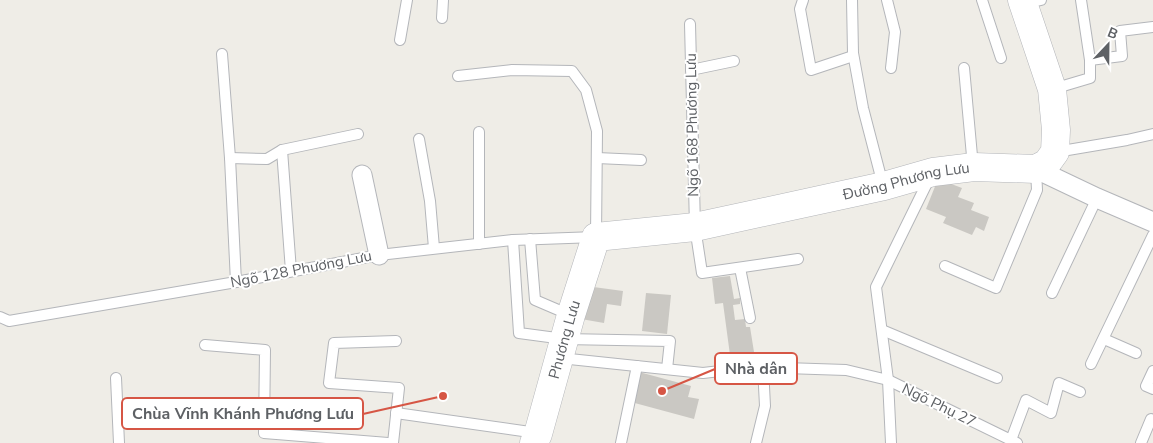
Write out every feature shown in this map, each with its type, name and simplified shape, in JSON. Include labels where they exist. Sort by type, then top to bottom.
[{"type":"street","points":[[1029,1],[1052,89],[1056,130],[1046,161],[1097,198],[1153,222]]},
{"type":"street","name":"Đường Phương Lưu","points":[[596,236],[694,227],[884,186],[933,172],[1046,161]]},
{"type":"street","points":[[362,175],[379,254]]},
{"type":"street","name":"Phương Lưu","points":[[536,438],[596,236]]},
{"type":"lane","points":[[400,40],[407,0]]},
{"type":"lane","points":[[442,18],[443,0]]},
{"type":"lane","points":[[803,0],[800,9],[811,70],[853,56]]},
{"type":"lane","points":[[852,0],[853,56],[884,186]]},
{"type":"lane","points":[[888,0],[895,32],[891,68]]},
{"type":"lane","points":[[982,0],[1000,58]]},
{"type":"lane","points":[[1052,89],[1090,78],[1090,60],[1080,0]]},
{"type":"lane","name":"Ngõ 168 Phương Lưu","points":[[690,24],[694,227],[702,273],[740,268]]},
{"type":"lane","points":[[1090,60],[1122,56],[1120,31],[1153,27]]},
{"type":"lane","points":[[222,54],[230,158],[236,282]]},
{"type":"lane","points":[[691,70],[734,61]]},
{"type":"lane","points":[[964,68],[974,167]]},
{"type":"lane","points":[[458,76],[512,70],[572,71],[586,90],[597,131],[596,236]]},
{"type":"lane","points":[[479,132],[479,244]]},
{"type":"lane","points":[[230,158],[267,159],[282,150],[358,134]]},
{"type":"lane","points":[[945,266],[996,288],[1037,190],[1046,161],[1153,134]]},
{"type":"lane","points":[[419,139],[430,201],[434,248]]},
{"type":"lane","points":[[282,150],[292,272]]},
{"type":"lane","points":[[597,158],[641,160]]},
{"type":"lane","points":[[890,443],[888,380],[876,287],[933,172]]},
{"type":"lane","points":[[1052,293],[1097,198]]},
{"type":"lane","points":[[1091,364],[1153,235]]},
{"type":"lane","name":"Ngõ 128 Phương Lưu","points":[[4,319],[236,282],[379,254],[513,240],[596,236]]},
{"type":"lane","points":[[513,240],[520,333],[565,337],[670,341],[667,370]]},
{"type":"lane","points":[[530,240],[535,300],[565,337]]},
{"type":"lane","points":[[750,318],[740,268],[798,260]]},
{"type":"lane","points":[[882,330],[997,378]]},
{"type":"lane","name":"Ngõ Phụ 27","points":[[565,337],[637,366],[667,370],[703,373],[763,367],[846,370],[888,380],[1014,441]]},
{"type":"lane","points":[[1104,339],[1136,353]]},
{"type":"lane","points":[[393,443],[399,388],[329,382],[334,343],[396,341]]},
{"type":"lane","points":[[205,345],[265,350],[264,434],[388,443]]},
{"type":"lane","points":[[621,443],[637,366]]},
{"type":"lane","points":[[756,443],[765,406],[763,367]]},
{"type":"lane","points":[[1153,371],[1146,386],[1153,389]]},
{"type":"lane","points":[[116,378],[119,443]]},
{"type":"lane","points":[[1014,441],[1026,400],[1052,413],[1059,383],[1080,392]]},
{"type":"lane","points":[[396,413],[536,438]]},
{"type":"lane","points":[[1141,443],[1151,419]]},
{"type":"building","points":[[938,179],[962,188],[958,197],[974,203],[971,210],[989,217],[984,231],[976,227],[972,235],[943,223],[946,217],[926,209]]},
{"type":"building","points":[[730,276],[734,299],[740,298],[740,304],[733,305],[735,320],[745,319],[746,327],[750,327],[754,352],[730,355],[723,303],[715,304],[712,278]]},
{"type":"building","points":[[586,286],[623,291],[621,306],[607,304],[604,323],[581,319]]},
{"type":"building","points":[[646,293],[671,295],[667,334],[642,331]]},
{"type":"building","points":[[639,372],[691,386],[688,397],[699,399],[694,419],[631,402]]},
{"type":"place","name":"Nhà dân","points":[[662,391]]},
{"type":"place","name":"Chùa Vĩnh Khánh Phương Lưu","points":[[443,396]]}]
